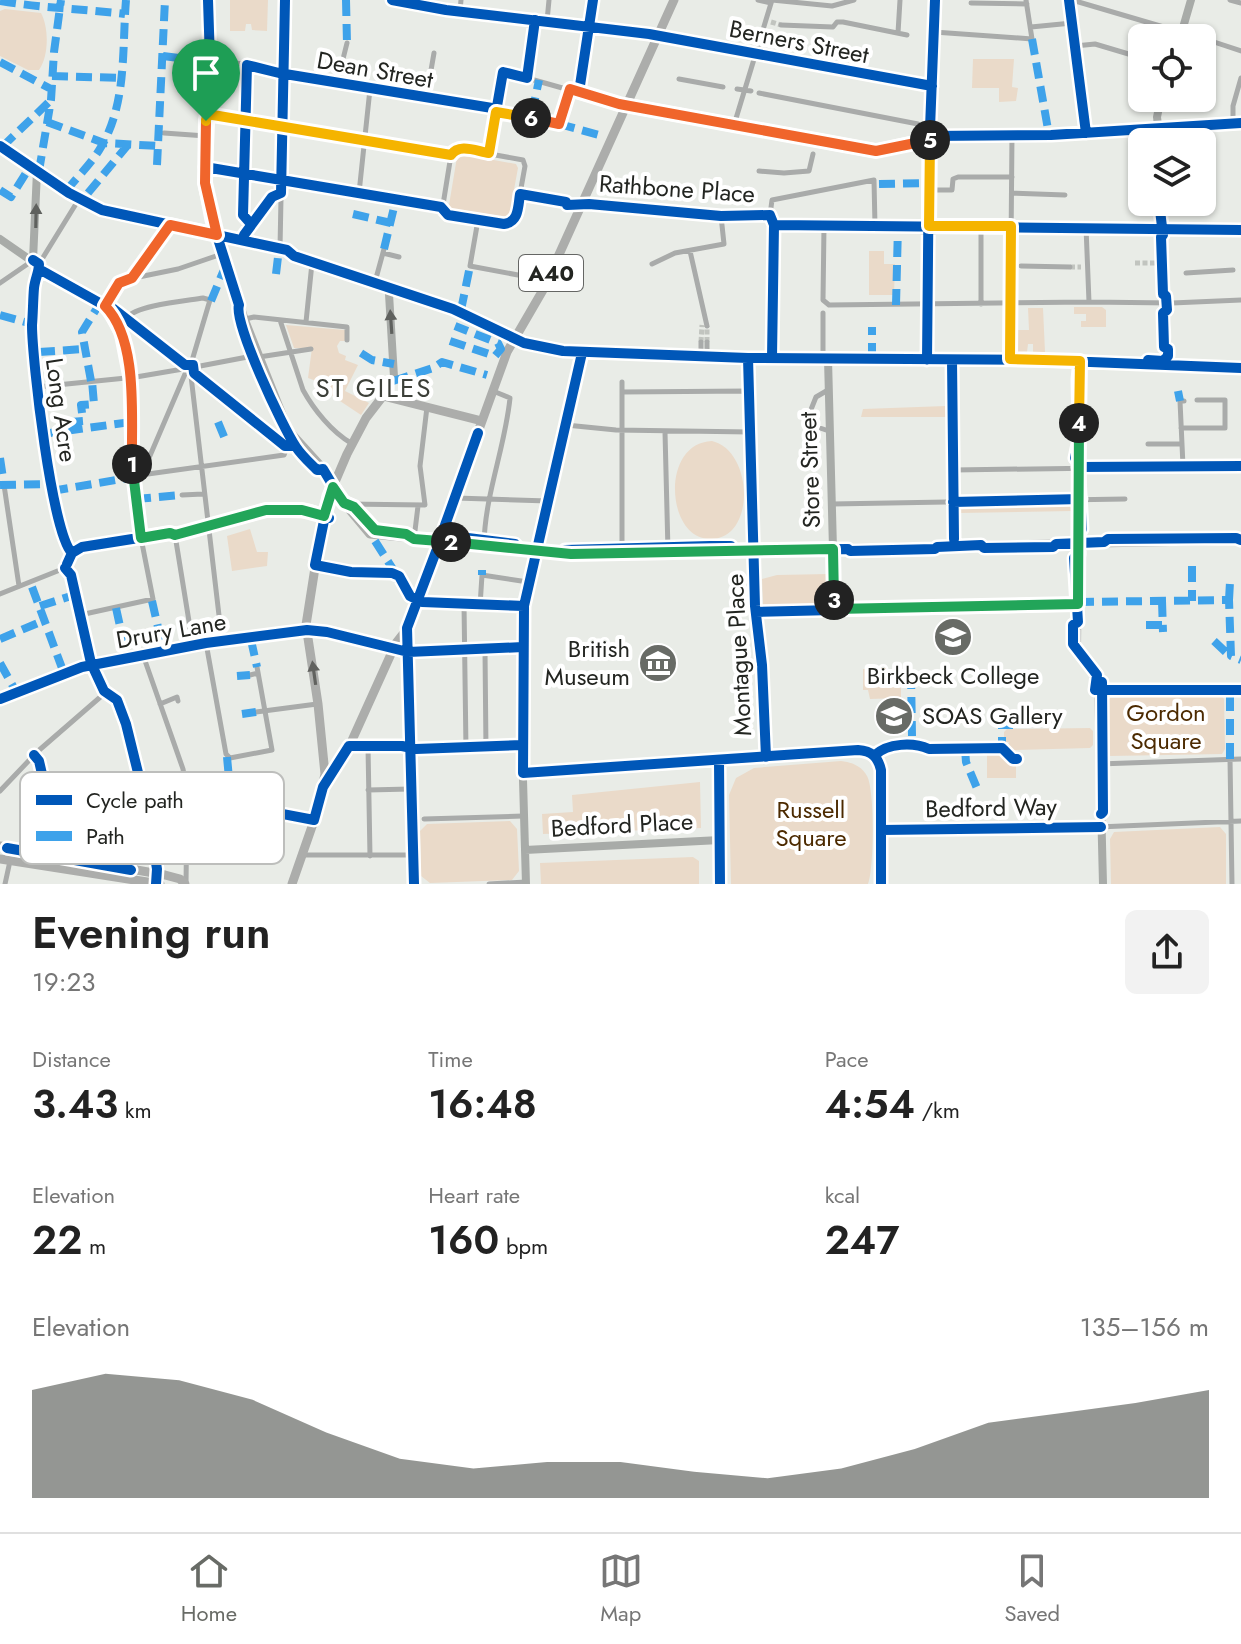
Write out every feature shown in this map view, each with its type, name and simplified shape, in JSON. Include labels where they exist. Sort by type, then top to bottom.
[{"type":"main road","points":[[208,0],[210,61],[205,167],[208,201],[217,235],[244,319],[287,424],[296,440],[327,473],[345,505],[370,534],[571,554],[1241,540]]},
{"type":"main road","name":"A40","points":[[414,884],[407,628],[456,498],[492,390],[514,339],[543,290],[672,0]]},
{"type":"main road","points":[[927,360],[930,138],[924,124],[932,86],[935,0]]},
{"type":"main road","points":[[0,146],[79,199],[108,212],[280,248],[312,262],[460,312],[530,345],[582,353],[826,359],[1010,359],[1241,368]]},
{"type":"main road","points":[[263,246],[278,254],[290,254]]},
{"type":"main road","points":[[952,360],[955,546]]},
{"type":"main road","points":[[292,884],[323,787],[323,753],[308,627],[321,539],[333,487],[366,418],[383,396],[482,421]]},
{"type":"main road","points":[[308,627],[408,652]]},
{"type":"main road","points":[[323,787],[344,758],[407,628]]},
{"type":"main road","points":[[720,884],[719,761],[858,750],[875,755],[881,770],[881,884]]},
{"type":"main road","points":[[323,753],[329,761],[338,763]]},
{"type":"main road","points":[[0,848],[20,851]]},
{"type":"main road","points":[[62,864],[157,881],[180,879],[186,884]]},
{"type":"street","points":[[280,248],[285,0]]},
{"type":"street","points":[[392,0],[656,36]]},
{"type":"street","points":[[460,11],[461,0]]},
{"type":"street","points":[[547,21],[549,0]]},
{"type":"street","points":[[580,89],[593,0]]},
{"type":"street","points":[[758,0],[831,3],[854,0]]},
{"type":"street","points":[[898,33],[900,0]]},
{"type":"street","points":[[1086,133],[1071,0],[1146,24]]},
{"type":"street","points":[[1184,24],[1191,0]]},
{"type":"street","points":[[1230,0],[1241,3]]},
{"type":"street","points":[[734,125],[772,1]]},
{"type":"street","points":[[934,32],[1032,39],[1026,2],[971,3]]},
{"type":"street","points":[[535,20],[527,78],[580,89],[626,105],[815,142],[879,151],[930,138],[1128,131]]},
{"type":"street","points":[[781,25],[833,27],[837,22],[843,22],[907,35]]},
{"type":"street","points":[[1031,27],[1072,23]]},
{"type":"street","name":"Berners Street","points":[[656,36],[932,86]]},
{"type":"street","points":[[337,83],[347,43]]},
{"type":"street","points":[[1216,43],[1241,51]]},
{"type":"street","points":[[1075,46],[1095,44],[1128,54]]},
{"type":"street","points":[[426,99],[434,53]]},
{"type":"street","name":"Dean Street","points":[[188,59],[249,66],[491,108],[496,112],[559,124],[570,89]]},
{"type":"street","points":[[249,66],[243,217],[251,224]]},
{"type":"street","points":[[489,153],[503,72]]},
{"type":"street","points":[[1233,123],[1233,106],[1241,78]]},
{"type":"street","points":[[679,79],[723,87]]},
{"type":"street","points":[[359,193],[370,89]]},
{"type":"street","points":[[759,93],[924,124]]},
{"type":"street","points":[[207,114],[451,155]]},
{"type":"street","points":[[1179,128],[1241,123]]},
{"type":"street","points":[[164,133],[206,136]]},
{"type":"street","points":[[1010,359],[1011,303],[1016,266],[1011,226],[1012,134]]},
{"type":"street","points":[[205,167],[441,207],[448,215],[504,224],[512,222],[516,216],[525,166],[523,160],[460,148],[454,150],[441,207]]},
{"type":"street","points":[[759,171],[809,171],[813,154]]},
{"type":"street","name":"Long Acre","points":[[37,171],[37,264],[34,285],[37,387],[52,491],[66,546],[72,553]]},
{"type":"street","points":[[929,190],[952,190],[953,179],[958,177],[1012,177]]},
{"type":"street","points":[[772,358],[772,200],[874,180],[875,226]]},
{"type":"street","points":[[242,241],[245,231],[273,196],[281,193]]},
{"type":"street","points":[[1012,193],[1065,195]]},
{"type":"street","name":"Rathbone Place","points":[[520,194],[566,202],[721,216],[770,215]]},
{"type":"street","points":[[0,283],[37,264],[79,199]]},
{"type":"street","points":[[652,264],[675,253],[724,244],[721,216]]},
{"type":"street","points":[[1163,216],[1161,263],[1168,364]]},
{"type":"street","points":[[478,220],[470,266],[518,275]]},
{"type":"street","points":[[132,278],[170,225]]},
{"type":"street","points":[[774,225],[1241,230]]},
{"type":"street","points":[[824,226],[824,302],[829,305],[1241,300]]},
{"type":"street","points":[[981,226],[981,304]]},
{"type":"street","points":[[1086,227],[1084,266],[1089,302]]},
{"type":"street","points":[[0,239],[107,307],[125,344],[130,378],[133,477],[152,601],[79,615]]},
{"type":"street","points":[[375,283],[384,251],[399,257]]},
{"type":"street","points":[[690,251],[704,326]]},
{"type":"street","points":[[107,307],[119,283],[223,254]]},
{"type":"street","points":[[306,322],[312,262]]},
{"type":"street","points":[[1016,266],[1070,267]]},
{"type":"street","points":[[1186,273],[1233,270]]},
{"type":"street","points":[[383,396],[393,381],[391,288]]},
{"type":"street","points":[[287,447],[189,370],[126,318],[131,312],[155,307],[203,298],[211,301],[189,370],[146,465],[148,474],[284,455],[287,447],[296,440]]},
{"type":"street","points":[[823,313],[826,359]]},
{"type":"street","points":[[244,319],[254,317],[347,327],[347,340]]},
{"type":"street","points":[[280,320],[309,401],[338,434],[352,444]]},
{"type":"street","points":[[704,342],[704,356]]},
{"type":"street","points":[[37,387],[189,370],[311,349]]},
{"type":"street","points":[[489,884],[526,883],[522,749],[524,606],[582,353]]},
{"type":"street","name":"Store Street","points":[[826,359],[833,549]]},
{"type":"street","points":[[1080,361],[1077,637],[1079,655],[1097,676],[1100,692],[1103,884]]},
{"type":"street","points":[[189,370],[222,641]]},
{"type":"street","points":[[622,382],[622,552]]},
{"type":"street","points":[[484,544],[488,498],[507,429],[510,398],[492,390]]},
{"type":"street","points":[[828,390],[816,397],[810,412],[817,427],[829,431]]},
{"type":"street","points":[[622,392],[748,391],[753,550]]},
{"type":"street","points":[[1181,428],[1225,428],[1225,400],[1197,400]]},
{"type":"street","points":[[1182,401],[1183,466]]},
{"type":"street","points":[[345,505],[353,502],[425,505],[420,466],[427,406]]},
{"type":"street","points":[[566,425],[750,435]]},
{"type":"street","points":[[665,432],[668,551]]},
{"type":"street","points":[[1148,444],[1182,444]]},
{"type":"street","points":[[953,470],[1241,466]]},
{"type":"street","points":[[4,485],[19,586]]},
{"type":"street","points":[[182,495],[203,494]]},
{"type":"street","points":[[456,498],[548,501]]},
{"type":"street","points":[[831,504],[1125,499]]},
{"type":"street","points":[[414,539],[418,506]]},
{"type":"street","points":[[0,594],[65,568],[72,553],[82,547],[209,530],[266,510],[302,510],[327,516]]},
{"type":"street","points":[[175,535],[193,646]]},
{"type":"street","points":[[833,549],[835,609]]},
{"type":"street","name":"Montague Place","points":[[753,550],[766,757]]},
{"type":"street","points":[[65,568],[71,575],[92,665],[105,693],[115,698],[120,706],[137,772]]},
{"type":"street","points":[[524,606],[480,606],[482,575],[528,582]]},
{"type":"street","points":[[417,600],[464,604],[466,750]]},
{"type":"street","points":[[756,612],[1078,604]]},
{"type":"street","name":"Drury Lane","points":[[0,699],[64,672],[92,665],[308,627]]},
{"type":"street","points":[[206,643],[227,757],[272,750],[257,670],[250,675]]},
{"type":"street","points":[[486,750],[485,651],[523,647]]},
{"type":"street","points":[[408,652],[464,651]]},
{"type":"street","points":[[143,655],[183,772]]},
{"type":"street","points":[[0,791],[37,752],[105,693]]},
{"type":"street","points":[[160,704],[177,697],[178,701]]},
{"type":"street","points":[[256,712],[318,704]]},
{"type":"street","points":[[349,746],[410,750],[522,749]]},
{"type":"street","points":[[875,755],[888,747],[925,746]]},
{"type":"street","points":[[368,747],[370,856]]},
{"type":"street","points":[[1230,759],[1232,884]]},
{"type":"street","points":[[1099,764],[1241,759]]},
{"type":"street","points":[[523,773],[719,761]]},
{"type":"street","points":[[368,790],[411,789]]},
{"type":"street","points":[[284,814],[314,820]]},
{"type":"street","points":[[424,819],[524,816]]},
{"type":"street","name":"Bedford Way","points":[[881,830],[1101,827],[1241,821]]},
{"type":"street","name":"Bedford Place","points":[[525,850],[720,840]]},
{"type":"street","points":[[302,855],[413,855]]},
{"type":"street","points":[[5,859],[5,884]]},
{"type":"street","points":[[186,884],[187,864]]},
{"type":"green space","points":[[230,0],[268,0],[267,31],[252,30],[251,24],[246,24],[245,31],[230,31]]},
{"type":"green space","points":[[0,11],[41,13],[47,42],[39,70],[28,70],[0,56]]},
{"type":"green space","points":[[973,59],[1014,59],[1012,87],[1018,88],[1016,101],[999,102],[999,88],[972,88]]},
{"type":"green space","points":[[461,154],[516,164],[518,168],[509,217],[451,209],[449,205],[457,157]]},
{"type":"green space","points":[[869,251],[884,251],[884,264],[895,264],[894,295],[869,295]]},
{"type":"green space","points":[[1074,307],[1102,307],[1106,310],[1106,327],[1081,327],[1081,321],[1086,321],[1086,314],[1074,314]]},
{"type":"green space","points":[[1028,308],[1043,308],[1045,352],[1033,352],[1033,344],[1028,344],[1027,352],[1014,352],[1014,330],[1029,330]]},
{"type":"green space","points":[[286,325],[345,330],[346,341],[340,341],[337,346],[339,353],[346,356],[345,360],[358,365],[345,391],[369,403],[361,415],[325,391],[327,385],[308,378],[312,348],[294,348]]},
{"type":"green space","points":[[946,406],[946,417],[861,417],[863,409]]},
{"type":"green space","points":[[712,441],[726,448],[736,461],[744,494],[736,526],[725,535],[710,539],[695,535],[684,524],[675,491],[677,473],[684,457],[695,446]]},
{"type":"green space","points":[[1069,504],[1072,511],[959,513],[962,506]]},
{"type":"green space","points":[[250,529],[257,552],[268,552],[267,566],[232,571],[227,536]]},
{"type":"green space","points":[[829,574],[830,604],[763,605],[762,579],[777,575]]},
{"type":"green space","points":[[888,668],[888,672],[901,672],[901,698],[870,699],[868,690],[863,690],[863,669]]},
{"type":"green space","name":"Gordon Square","points":[[1221,695],[1224,699],[1225,749],[1222,754],[1110,756],[1107,702],[1110,698]]},
{"type":"green space","points":[[1090,728],[1093,731],[1093,745],[1090,748],[1015,750],[1015,757],[1006,750],[1009,742],[1004,742],[1007,729]]},
{"type":"green space","points":[[987,751],[1001,751],[1016,760],[1016,778],[987,778]]},
{"type":"green space","name":"Russell Square","points":[[841,761],[859,767],[870,784],[873,830],[868,884],[731,884],[729,795],[736,778],[754,768]]},
{"type":"green space","points":[[700,782],[701,828],[543,834],[542,814],[573,812],[572,795]]},
{"type":"green space","points":[[510,821],[517,829],[519,871],[512,880],[430,883],[421,876],[420,831],[427,824]]},
{"type":"green space","points":[[1220,827],[1226,834],[1226,884],[1111,884],[1110,839],[1114,832]]},
{"type":"green space","points":[[693,857],[699,861],[699,884],[541,884],[540,863]]},
{"type":"tunnel","points":[[771,22],[781,25]]},
{"type":"tunnel","points":[[1135,263],[1157,263]]},
{"type":"tunnel","points":[[1070,267],[1081,267]]},
{"type":"tunnel","points":[[701,342],[702,325]]},
{"type":"tunnel","points":[[707,326],[707,342]]},
{"type":"marked path","points":[[37,171],[51,100],[61,0]]},
{"type":"marked path","points":[[66,191],[97,153],[115,112],[122,75],[126,0]]},
{"type":"marked path","points":[[157,165],[165,0]]},
{"type":"marked path","points":[[346,0],[347,43]]},
{"type":"marked path","points":[[0,1],[125,14]]},
{"type":"marked path","points":[[1032,39],[1049,135]]},
{"type":"marked path","points":[[163,56],[188,59]]},
{"type":"marked path","points":[[0,62],[51,89]]},
{"type":"marked path","points":[[52,76],[122,78]]},
{"type":"marked path","points":[[532,113],[539,80]]},
{"type":"marked path","points":[[2,147],[51,100]]},
{"type":"marked path","points":[[47,122],[104,143],[159,146]]},
{"type":"marked path","points":[[559,124],[603,136]]},
{"type":"marked path","points":[[88,193],[127,146]]},
{"type":"marked path","points":[[0,190],[11,197],[26,173]]},
{"type":"marked path","points":[[879,184],[929,183]]},
{"type":"marked path","points":[[384,249],[396,199]]},
{"type":"marked path","points":[[353,214],[391,223]]},
{"type":"marked path","points":[[896,305],[898,226]]},
{"type":"marked path","points":[[276,274],[278,257]]},
{"type":"marked path","points":[[461,310],[470,266]]},
{"type":"marked path","points":[[211,301],[223,272],[228,268]]},
{"type":"marked path","points":[[91,381],[82,332],[97,308]]},
{"type":"marked path","points":[[0,315],[32,324]]},
{"type":"marked path","points":[[450,341],[495,356],[501,349],[498,343],[455,326]]},
{"type":"marked path","points":[[872,327],[872,359]]},
{"type":"marked path","points":[[39,352],[84,349]]},
{"type":"marked path","points":[[361,353],[372,360],[394,364]]},
{"type":"marked path","points":[[393,381],[442,362],[487,375]]},
{"type":"marked path","points":[[71,426],[71,422],[83,421],[81,405],[94,404],[92,381]]},
{"type":"marked path","points":[[1178,391],[1180,401]]},
{"type":"marked path","points":[[43,434],[131,422]]},
{"type":"marked path","points":[[218,422],[225,439]]},
{"type":"marked path","points":[[0,458],[4,485]]},
{"type":"marked path","points":[[52,491],[133,477]]},
{"type":"marked path","points":[[0,485],[51,484]]},
{"type":"marked path","points":[[135,499],[182,495]]},
{"type":"marked path","points":[[375,541],[396,574]]},
{"type":"marked path","points":[[1192,566],[1192,601]]},
{"type":"marked path","points":[[482,570],[482,575]]},
{"type":"marked path","points":[[1229,600],[1230,582]]},
{"type":"marked path","points":[[32,587],[62,668]]},
{"type":"marked path","points":[[40,606],[71,596]]},
{"type":"marked path","points":[[1078,602],[1229,600],[1231,656],[1241,660]]},
{"type":"marked path","points":[[152,601],[163,649]]},
{"type":"marked path","points":[[1162,601],[1163,632]]},
{"type":"marked path","points":[[116,608],[127,658]]},
{"type":"marked path","points":[[0,639],[45,620]]},
{"type":"marked path","points":[[1146,625],[1162,625]]},
{"type":"marked path","points":[[251,640],[257,667]]},
{"type":"marked path","points":[[1214,641],[1231,657]]},
{"type":"marked path","points":[[0,663],[14,688]]},
{"type":"marked path","points":[[911,673],[912,736]]},
{"type":"marked path","points":[[237,676],[250,675]]},
{"type":"marked path","points":[[1230,690],[1230,759]]},
{"type":"marked path","points":[[242,714],[256,712]]},
{"type":"marked path","points":[[997,748],[1002,748],[1002,725],[1013,725]]},
{"type":"marked path","points":[[965,749],[966,762],[979,793]]},
{"type":"marked path","points":[[227,757],[228,772]]},
{"type":"cycle path","points":[[208,0],[210,61],[205,183],[212,220],[239,305],[244,332],[260,375],[290,436],[308,462],[317,470],[323,469],[342,501],[354,507],[375,530],[406,534],[414,539],[465,542],[468,538],[515,544],[518,548]]},
{"type":"cycle path","points":[[244,235],[272,197],[281,193],[285,0]]},
{"type":"cycle path","points":[[392,0],[446,10],[649,34],[932,86]]},
{"type":"cycle path","points":[[593,0],[579,92],[619,104],[876,151],[930,139]]},
{"type":"cycle path","points":[[927,360],[929,154],[935,0]]},
{"type":"cycle path","points":[[1069,0],[1086,133]]},
{"type":"cycle path","points":[[251,224],[243,215],[247,65],[492,108],[496,112],[503,72],[527,78],[535,20]]},
{"type":"cycle path","points":[[930,136],[1051,135],[1241,123]]},
{"type":"cycle path","points":[[0,146],[69,193],[102,210],[287,250],[294,256],[453,309],[524,343],[563,351],[748,358],[1040,360],[1241,368]]},
{"type":"cycle path","points":[[205,167],[441,207],[448,215],[504,224],[515,217],[520,194],[566,202],[567,205],[589,204],[721,216],[770,215],[774,225],[772,358]]},
{"type":"cycle path","points":[[1148,360],[1163,361],[1168,356],[1168,349],[1164,347],[1163,313],[1167,310],[1166,296],[1163,294],[1161,216]]},
{"type":"cycle path","points":[[105,306],[119,283],[132,278],[170,225]]},
{"type":"cycle path","points":[[774,225],[1241,230]]},
{"type":"cycle path","points":[[33,260],[39,264],[32,325],[39,407],[57,514],[72,553]]},
{"type":"cycle path","points":[[39,269],[107,307],[121,332],[130,378],[132,462],[141,538]]},
{"type":"cycle path","points":[[111,307],[185,365],[193,365],[194,373]]},
{"type":"cycle path","points":[[582,353],[524,606],[523,773],[858,750],[871,753],[881,770],[881,884]]},
{"type":"cycle path","points":[[748,358],[755,606],[762,665],[766,757]]},
{"type":"cycle path","points":[[952,360],[954,539]]},
{"type":"cycle path","points":[[1079,555],[1079,533],[1082,529],[1078,460],[1075,458],[1079,439],[1080,361]]},
{"type":"cycle path","points":[[194,373],[285,446],[295,446]]},
{"type":"cycle path","points":[[444,528],[478,433]]},
{"type":"cycle path","points":[[1078,467],[1241,466]]},
{"type":"cycle path","points":[[333,487],[315,565],[351,572],[392,573],[399,576],[410,596],[422,602],[524,606]]},
{"type":"cycle path","points":[[953,502],[1081,499]]},
{"type":"cycle path","points":[[67,564],[72,553],[82,547],[170,533],[175,535],[266,510],[309,511],[329,518]]},
{"type":"cycle path","points":[[562,553],[565,550],[710,546],[731,546],[734,550],[850,551],[981,545],[984,548],[1053,547],[1056,544],[1104,542],[1108,539],[1241,540]]},
{"type":"cycle path","points":[[414,884],[407,628],[440,541]]},
{"type":"cycle path","points":[[1078,554],[1074,558],[1078,622],[1073,625],[1073,644],[1097,675],[1095,690],[1241,690]]},
{"type":"cycle path","points":[[65,568],[71,575],[91,663],[104,691],[117,700],[138,772]]},
{"type":"cycle path","points":[[756,612],[1078,604]]},
{"type":"cycle path","points":[[0,699],[82,667],[206,643],[307,630],[408,652],[523,647]]},
{"type":"cycle path","points":[[1101,814],[1102,682]]},
{"type":"cycle path","points":[[284,814],[314,820],[323,787],[349,746],[416,749],[522,745]]},
{"type":"cycle path","points":[[875,755],[887,748],[908,745],[929,749],[1002,748],[1017,759]]},
{"type":"cycle path","points":[[34,755],[42,772]]},
{"type":"cycle path","points":[[719,761],[720,884]]},
{"type":"cycle path","points":[[881,830],[1101,827]]},
{"type":"cycle path","points":[[7,848],[20,850]]},
{"type":"cycle path","points":[[97,864],[131,870]]},
{"type":"cycle path","points":[[156,864],[156,884]]},
{"type":"place","name":"Birkbeck College","points":[[953,637]]},
{"type":"place","name":"British Museum","points":[[658,663]]},
{"type":"place","name":"SOAS Gallery","points":[[894,716]]},
{"type":"district","name":"ST GILES","points":[[374,388]]},
{"type":"route","points":[[570,89],[619,104],[876,151],[930,139],[929,226],[1011,226],[1010,359],[1080,361],[1078,604],[835,609],[833,549],[571,554],[414,539],[406,534],[372,528],[354,507],[345,505],[333,487],[324,516],[302,510],[266,510],[175,535],[170,533],[141,538],[133,477],[127,355],[121,332],[105,306],[119,283],[132,278],[134,271],[170,225],[217,235],[205,183],[206,121],[207,114],[451,155],[457,148],[489,153],[496,112],[559,124],[570,89]]}]
